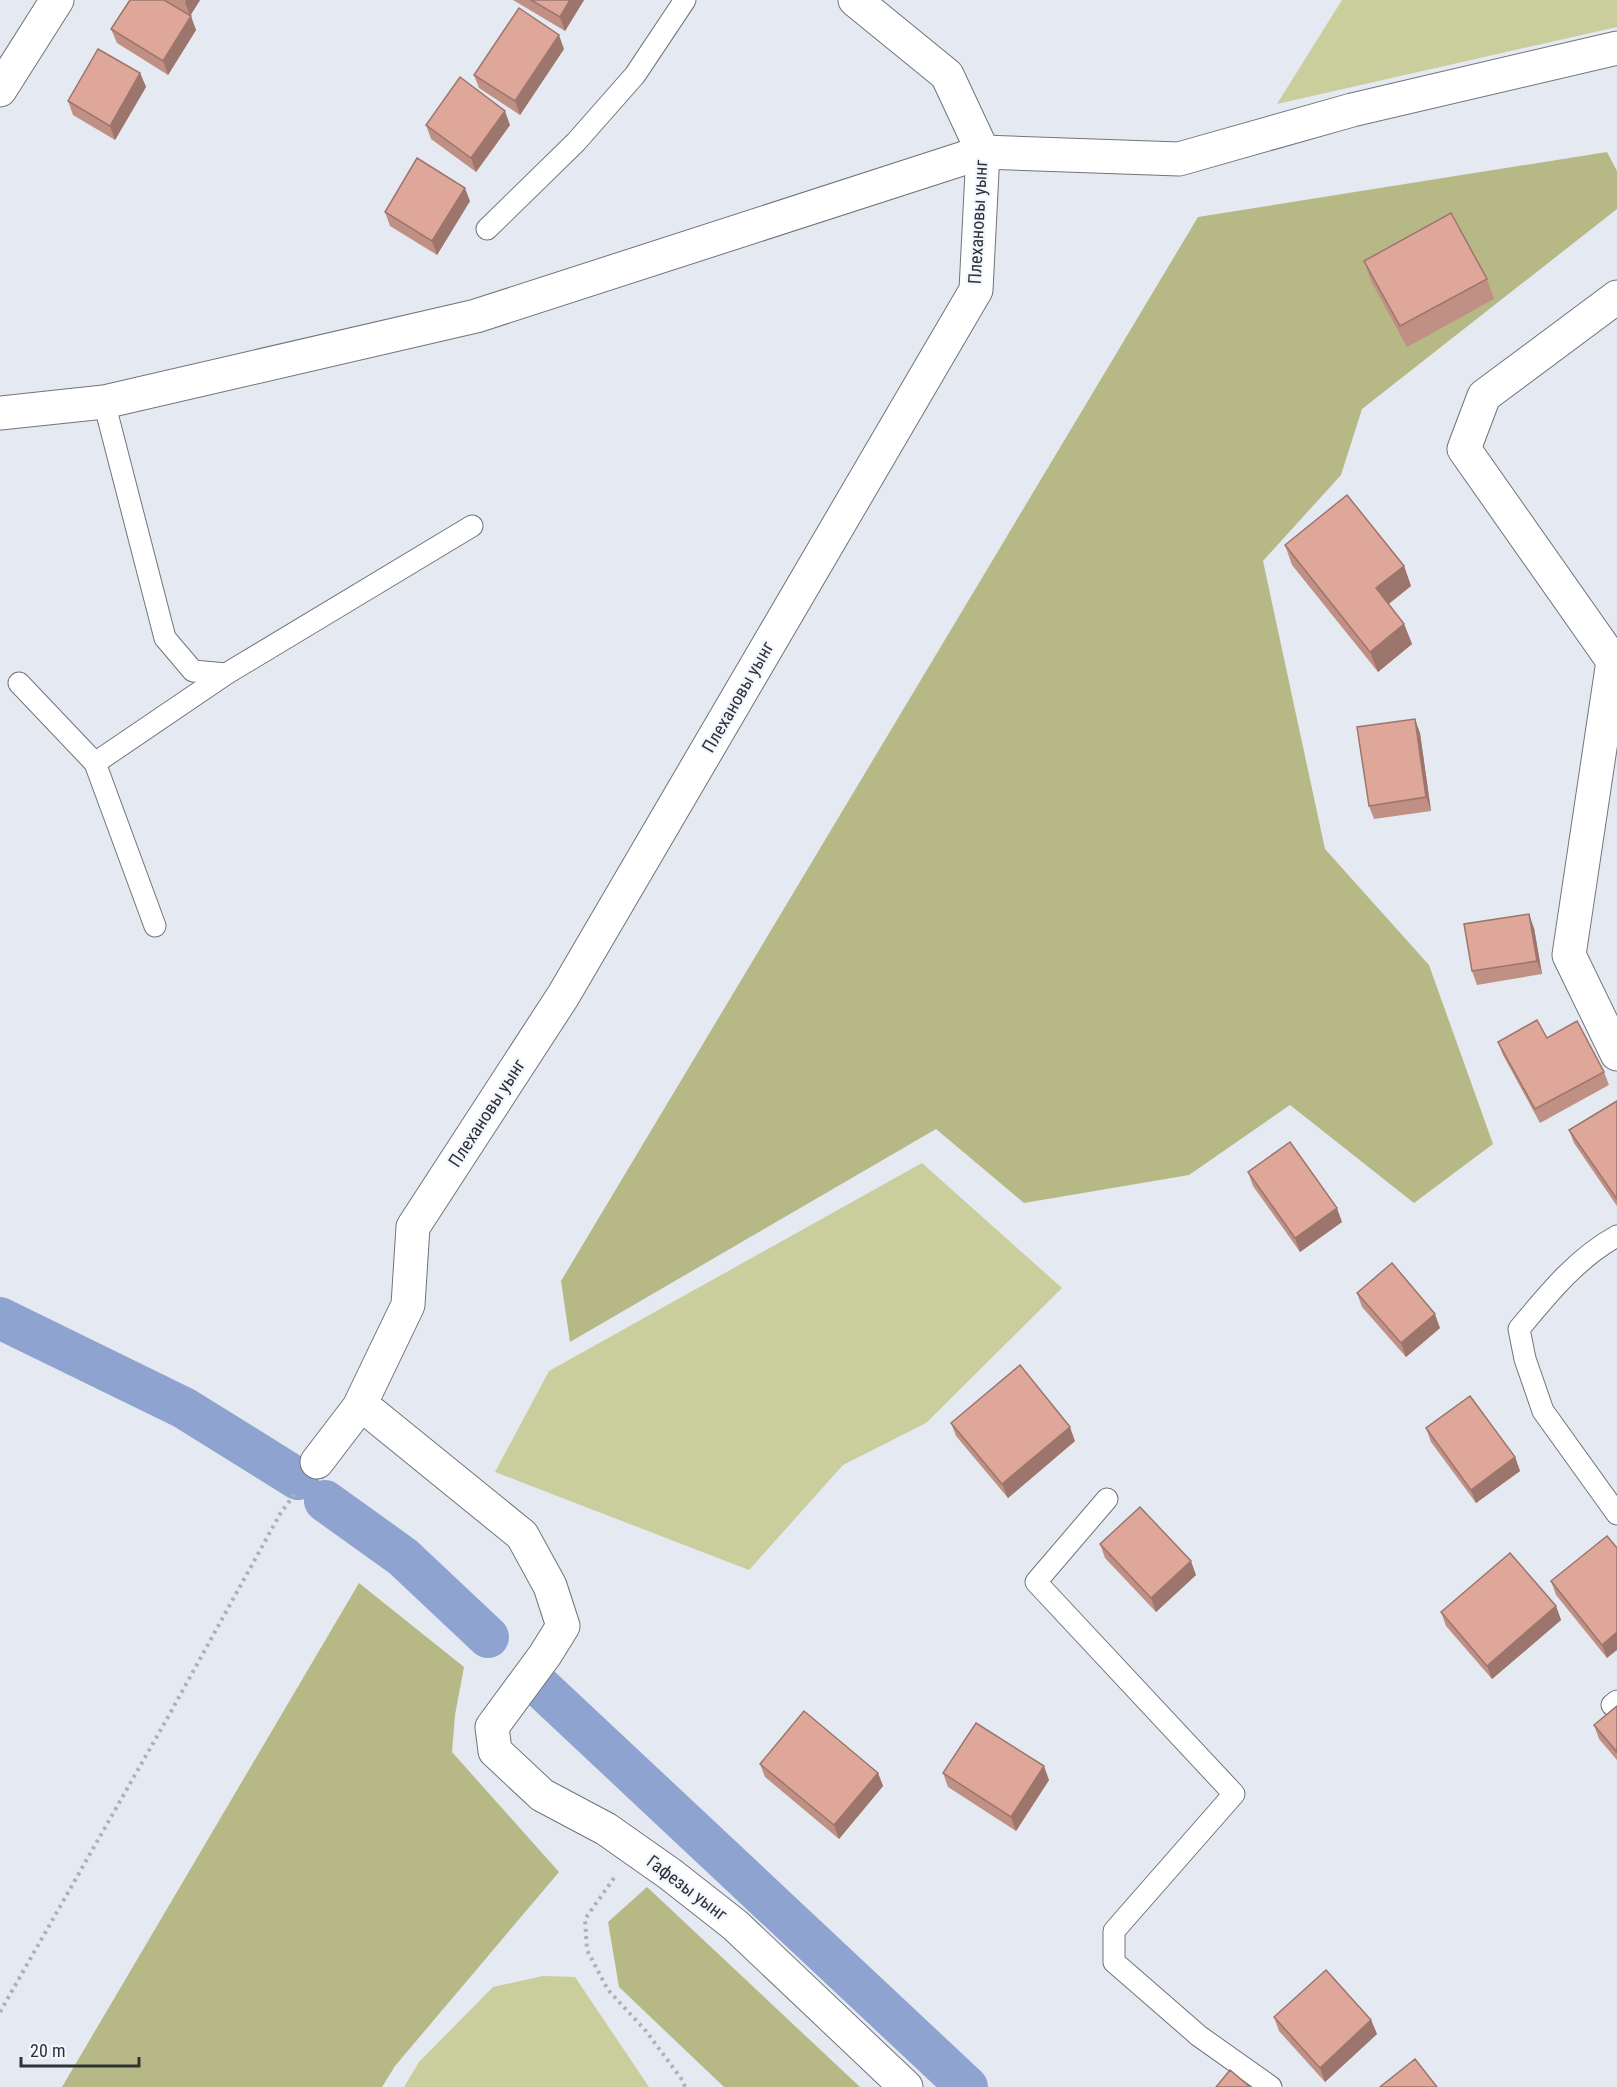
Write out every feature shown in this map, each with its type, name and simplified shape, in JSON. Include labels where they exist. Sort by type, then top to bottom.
[{"type":"street","points":[[0,90],[57,0]]},
{"type":"street","name":"Плехановы уынг","points":[[317,1462],[359,1407],[408,1305],[414,1227],[563,996],[976,290],[983,152],[947,75],[855,0]]},
{"type":"street","points":[[0,413],[104,402],[476,316],[983,152],[1179,159],[1352,110],[1617,48]]},
{"type":"street","points":[[1617,297],[1484,396],[1464,449],[1612,661],[1569,955],[1617,1054]]},
{"type":"street","name":"Гафезы уынг","points":[[359,1407],[373,1414],[522,1535],[550,1586],[562,1626],[545,1655],[492,1727],[495,1751],[542,1795],[606,1829],[670,1874],[735,1925],[906,2087]]},
{"type":"lane","points":[[487,229],[576,142],[635,75],[685,0]]},
{"type":"lane","points":[[104,402],[165,638],[193,671],[226,674]]},
{"type":"lane","points":[[95,763],[226,674],[472,526]]},
{"type":"lane","points":[[19,683],[95,763],[155,926]]},
{"type":"lane","points":[[1617,1236],[1597,1247],[1554,1287],[1520,1329],[1526,1359],[1543,1411],[1617,1514]]},
{"type":"lane","points":[[1107,1499],[1036,1582],[1234,1794],[1114,1931],[1114,1962],[1199,2036],[1270,2087]]},
{"type":"path","points":[[0,2012],[168,1717],[280,1514]]},
{"type":"path","points":[[606,1829],[618,1865],[613,1882],[585,1919],[587,1950],[608,1990],[646,2031],[685,2087]]},
{"type":"green space","points":[[1342,0],[1617,0],[1617,27],[1277,104]]},
{"type":"green space","points":[[1607,152],[1617,171],[1617,209],[1362,409],[1341,475],[1263,561],[1325,849],[1429,965],[1493,1144],[1414,1203],[1290,1105],[1189,1175],[1024,1203],[936,1129],[570,1342],[561,1281],[1198,217]]},
{"type":"green space","points":[[922,1163],[1062,1288],[926,1423],[843,1465],[749,1570],[495,1472],[549,1371]]},
{"type":"green space","points":[[359,1583],[464,1667],[455,1715],[452,1752],[559,1872],[395,2066],[382,2087],[62,2087]]},
{"type":"green space","points":[[647,1887],[860,2087],[724,2087],[619,1987],[608,1922]]},
{"type":"green space","points":[[543,1976],[575,1977],[649,2087],[404,2087],[419,2062],[493,1987]]},
{"type":"building","points":[[130,0],[164,0],[191,16],[163,61],[111,29]]},
{"type":"building","points":[[531,0],[570,0],[560,17]]},
{"type":"building","points":[[519,8],[559,35],[515,101],[474,75]]},
{"type":"building","points":[[98,49],[140,73],[110,126],[68,101]]},
{"type":"building","points":[[460,77],[505,111],[471,158],[426,125]]},
{"type":"building","points":[[417,158],[465,188],[432,241],[385,212]]},
{"type":"building","points":[[1451,213],[1487,279],[1400,326],[1364,261]]},
{"type":"building","points":[[1347,495],[1404,566],[1376,588],[1404,624],[1370,652],[1285,545]]},
{"type":"building","points":[[1415,719],[1426,797],[1369,806],[1357,727]]},
{"type":"building","points":[[1529,914],[1537,961],[1472,971],[1464,924]]},
{"type":"building","points":[[1537,1020],[1547,1038],[1577,1021],[1604,1072],[1535,1109],[1498,1042]]},
{"type":"building","points":[[1617,1101],[1617,1199],[1569,1130]]},
{"type":"building","points":[[1290,1142],[1337,1208],[1295,1238],[1248,1172]]},
{"type":"building","points":[[1392,1263],[1435,1314],[1401,1343],[1357,1293]]},
{"type":"building","points":[[1020,1365],[1070,1427],[1002,1484],[951,1423]]},
{"type":"building","points":[[1470,1396],[1515,1457],[1471,1490],[1426,1428]]},
{"type":"building","points":[[1140,1507],[1191,1561],[1151,1598],[1100,1544]]},
{"type":"building","points":[[1607,1536],[1617,1548],[1617,1632],[1602,1645],[1551,1581]]},
{"type":"building","points":[[1510,1553],[1556,1606],[1487,1666],[1441,1612]]},
{"type":"building","points":[[1617,1706],[1617,1752],[1594,1725]]},
{"type":"building","points":[[804,1711],[878,1773],[834,1825],[760,1764]]},
{"type":"building","points":[[976,1723],[1044,1766],[1011,1817],[943,1773]]},
{"type":"building","points":[[1326,1970],[1371,2020],[1320,2068],[1274,2017]]},
{"type":"building","points":[[1415,2059],[1437,2087],[1380,2087]]},
{"type":"building","points":[[1230,2070],[1250,2087],[1216,2087]]},
{"type":"waterway","points":[[0,1318],[184,1408],[298,1479]]},
{"type":"waterway","points":[[325,1501],[403,1557],[488,1637]]},
{"type":"waterway","points":[[533,1680],[967,2087]]}]
